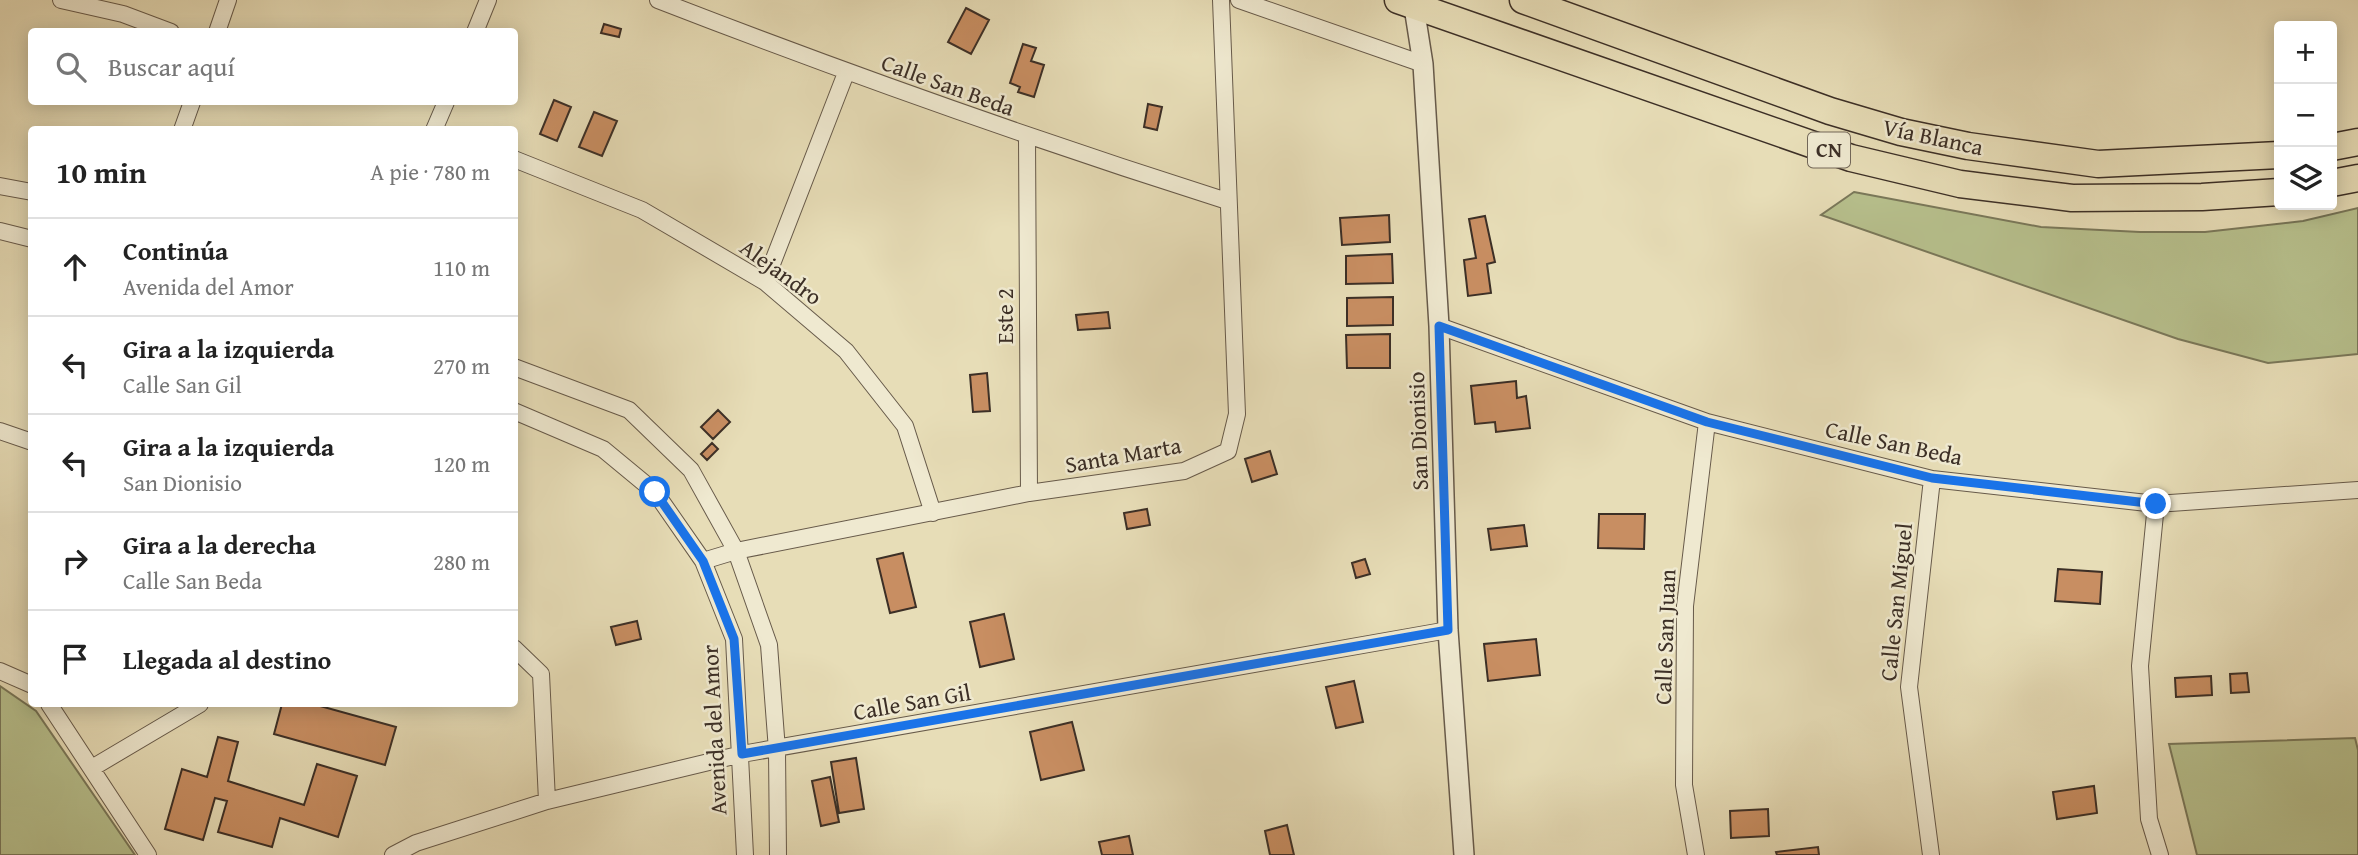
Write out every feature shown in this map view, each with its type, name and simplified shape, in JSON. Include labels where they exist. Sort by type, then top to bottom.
[{"type":"highway","name":"Vía Blanca","points":[[1523,0],[1830,111],[1901,132],[1968,146],[2098,163],[2274,155]]},
{"type":"highway","name":"CN","points":[[1406,3],[1851,158],[1960,184],[2072,198],[2191,198],[2274,192]]},
{"type":"highway","points":[[2337,146],[2358,142]]},
{"type":"highway","points":[[2337,182],[2358,178]]},
{"type":"street","points":[[61,0],[123,14],[160,28]]},
{"type":"street","points":[[218,28],[228,0]]},
{"type":"street","points":[[477,28],[488,0]]},
{"type":"street","name":"Calle San Beda","points":[[658,0],[846,73],[1027,138],[1227,201]]},
{"type":"street","name":"Santa Marta","points":[[703,561],[736,551],[1029,493],[1184,471],[1228,451],[1237,414],[1221,0]]},
{"type":"street","points":[[1239,0],[1423,64]]},
{"type":"street","name":"San Dionisio","points":[[1406,3],[1423,64],[1439,326],[1448,630],[1464,855]]},
{"type":"street","points":[[765,282],[846,73]]},
{"type":"street","points":[[183,126],[191,105]]},
{"type":"street","points":[[438,126],[445,105]]},
{"type":"street","name":"Este 2","points":[[1027,138],[1029,493]]},
{"type":"street","name":"Alejandro","points":[[518,161],[642,210],[765,282],[846,351],[905,426],[933,513]]},
{"type":"street","points":[[0,186],[28,191]]},
{"type":"street","points":[[0,231],[28,238]]},
{"type":"street","name":"Calle San Beda","points":[[1439,326],[1707,422],[1932,478],[2156,504],[2358,491]]},
{"type":"street","points":[[518,368],[629,410],[691,470],[736,551],[769,645],[777,750],[778,855]]},
{"type":"street","name":"Avenida del Amor","points":[[518,413],[603,449],[655,492],[703,561],[734,639],[742,754],[741,836],[745,855]]},
{"type":"street","name":"Calle San Juan","points":[[1696,855],[1684,785],[1685,606],[1707,422]]},
{"type":"street","points":[[0,431],[28,441]]},
{"type":"street","name":"Calle San Miguel","points":[[1931,855],[1909,687],[1932,478]]},
{"type":"street","points":[[2156,504],[2140,666],[2149,819],[2160,855]]},
{"type":"street","name":"Calle San Gil","points":[[393,855],[416,843],[547,801],[742,754],[777,750],[1448,630]]},
{"type":"street","points":[[518,652],[541,674],[547,801]]},
{"type":"street","points":[[0,671],[28,683]]},
{"type":"street","points":[[51,707],[148,855]]},
{"type":"street","points":[[92,768],[195,707]]},
{"type":"green space","points":[[1854,192],[2041,227],[2140,232],[2205,232],[2303,221],[2358,208],[2358,354],[2268,363],[2178,339],[1821,215]]},
{"type":"green space","points":[[0,686],[36,711],[135,855],[0,855]]},
{"type":"green space","points":[[2355,738],[2358,750],[2358,855],[2197,855],[2169,744]]},
{"type":"building","points":[[966,8],[989,20],[971,54],[948,42]]},
{"type":"building","points":[[604,24],[621,29],[619,37],[601,33]]},
{"type":"building","points":[[1023,44],[1036,48],[1031,61],[1044,65],[1034,97],[1018,92],[1020,87],[1010,83]]},
{"type":"building","points":[[554,100],[571,107],[557,141],[540,134]]},
{"type":"building","points":[[1148,104],[1162,107],[1157,130],[1144,127]]},
{"type":"building","points":[[594,112],[617,121],[602,156],[579,147]]},
{"type":"building","points":[[1389,215],[1390,242],[1342,245],[1340,218]]},
{"type":"building","points":[[1485,216],[1495,262],[1487,264],[1491,293],[1468,296],[1464,260],[1476,258],[1469,219]]},
{"type":"building","points":[[1392,254],[1393,283],[1346,284],[1346,256]]},
{"type":"building","points":[[1393,297],[1393,325],[1347,326],[1347,298]]},
{"type":"building","points":[[1108,312],[1110,328],[1078,330],[1076,315]]},
{"type":"building","points":[[1390,334],[1390,368],[1347,368],[1346,335]]},
{"type":"building","points":[[987,373],[990,411],[973,412],[970,375]]},
{"type":"building","points":[[1516,381],[1517,398],[1526,396],[1530,428],[1496,432],[1495,422],[1475,424],[1471,386]]},
{"type":"building","points":[[718,410],[730,422],[713,439],[701,427]]},
{"type":"building","points":[[712,443],[718,449],[707,460],[701,454]]},
{"type":"building","points":[[1270,451],[1277,474],[1252,482],[1245,459]]},
{"type":"building","points":[[1147,509],[1150,525],[1127,529],[1124,513]]},
{"type":"building","points":[[1599,514],[1645,514],[1644,549],[1598,548]]},
{"type":"building","points":[[1524,525],[1527,546],[1491,550],[1488,529]]},
{"type":"building","points":[[903,553],[916,607],[890,613],[877,559]]},
{"type":"building","points":[[1365,559],[1370,574],[1356,578],[1352,563]]},
{"type":"building","points":[[2058,569],[2102,572],[2100,604],[2055,601]]},
{"type":"building","points":[[1004,614],[1014,659],[980,667],[970,622]]},
{"type":"building","points":[[637,621],[641,639],[616,645],[611,627]]},
{"type":"building","points":[[1536,639],[1540,675],[1488,681],[1484,644]]},
{"type":"building","points":[[2247,673],[2249,692],[2231,693],[2230,674]]},
{"type":"building","points":[[2211,676],[2212,695],[2176,697],[2175,678]]},
{"type":"building","points":[[1354,681],[1363,722],[1336,728],[1326,687]]},
{"type":"building","points":[[281,707],[324,707],[396,727],[385,765],[274,734]]},
{"type":"building","points":[[1072,722],[1084,770],[1041,780],[1030,732]]},
{"type":"building","points":[[218,737],[238,742],[228,781],[304,805],[317,764],[357,776],[338,837],[280,818],[272,847],[218,832],[227,801],[215,798],[203,840],[165,829],[182,769],[207,777]]},
{"type":"building","points":[[856,758],[864,809],[839,813],[831,762]]},
{"type":"building","points":[[830,777],[839,822],[821,826],[812,781]]},
{"type":"building","points":[[2094,786],[2097,813],[2057,819],[2053,792]]},
{"type":"building","points":[[1768,809],[1769,836],[1731,838],[1730,811]]},
{"type":"building","points":[[1287,825],[1294,855],[1270,855],[1265,831]]},
{"type":"building","points":[[1129,836],[1133,855],[1102,855],[1099,842]]},
{"type":"building","points":[[1818,847],[1819,855],[1777,855],[1776,852]]},
{"type":"route","points":[[655,492],[703,561],[734,639],[742,754],[777,750],[1289,656],[1448,630],[1439,326],[1707,422],[1932,478],[2156,504]]}]
